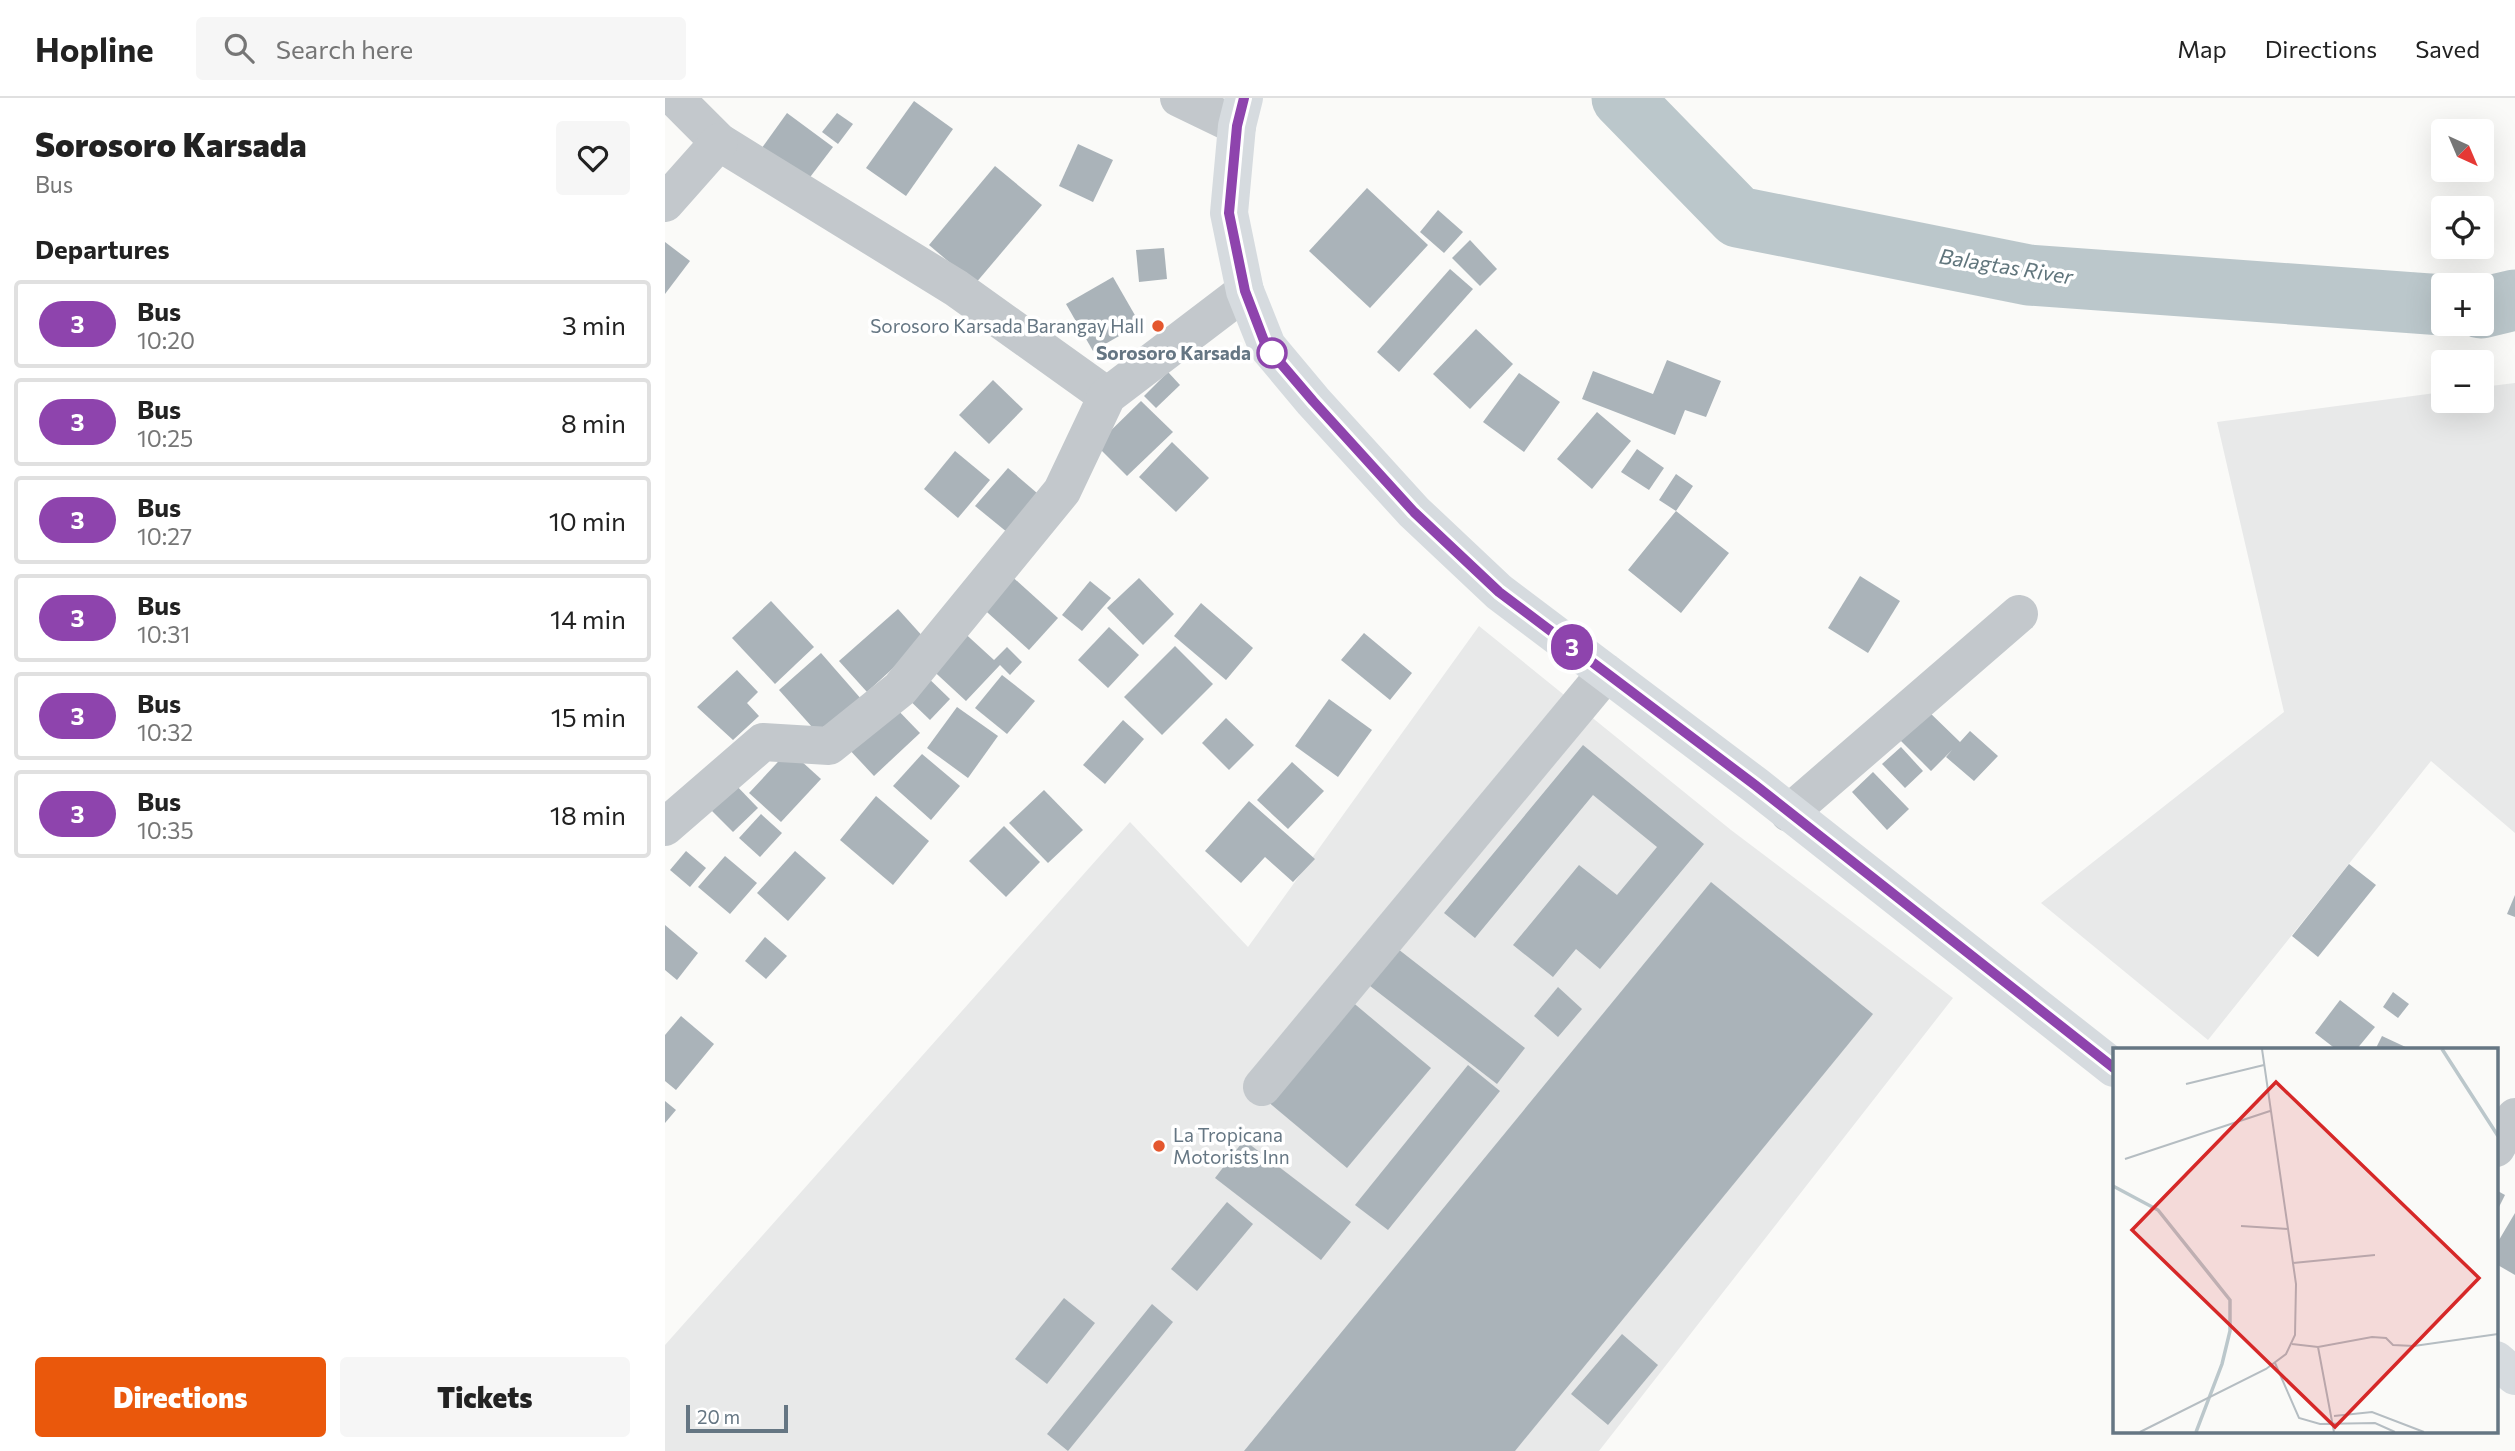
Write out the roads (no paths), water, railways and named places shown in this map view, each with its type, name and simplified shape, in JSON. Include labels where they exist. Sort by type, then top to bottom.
[{"type":"highway","points":[[1240,112],[1229,213],[1245,291],[1266,346],[1414,512],[1499,592],[1978,958],[2113,1067]]},
{"type":"highway","points":[[2497,1361],[2515,1376]]},
{"type":"street","points":[[1179,98],[1240,112]]},
{"type":"street","points":[[679,107],[719,142],[956,288],[1107,396]]},
{"type":"street","points":[[665,202],[719,142]]},
{"type":"street","points":[[665,827],[763,742],[828,746],[900,689],[1062,491],[1107,396],[1245,291]]},
{"type":"street","points":[[1789,813],[2019,614]]},
{"type":"street","points":[[1262,1087],[1606,673]]},
{"type":"street","points":[[2497,1146],[2515,1117]]},
{"type":"waterway","name":"Balagtas River","points":[[1622,98],[1738,217],[2029,275],[2431,304]]},
{"type":"waterway","name":"Balagtas River","points":[[2494,305],[2515,300]]},
{"type":"place","name":"Sorosoro Karsada Barangay Hall","points":[[1158,326]]},
{"type":"place","name":"Sorosoro Karsada","points":[[1272,353]]},
{"type":"place","name":"La Tropicana Motorists Inn","points":[[1159,1146]]}]
